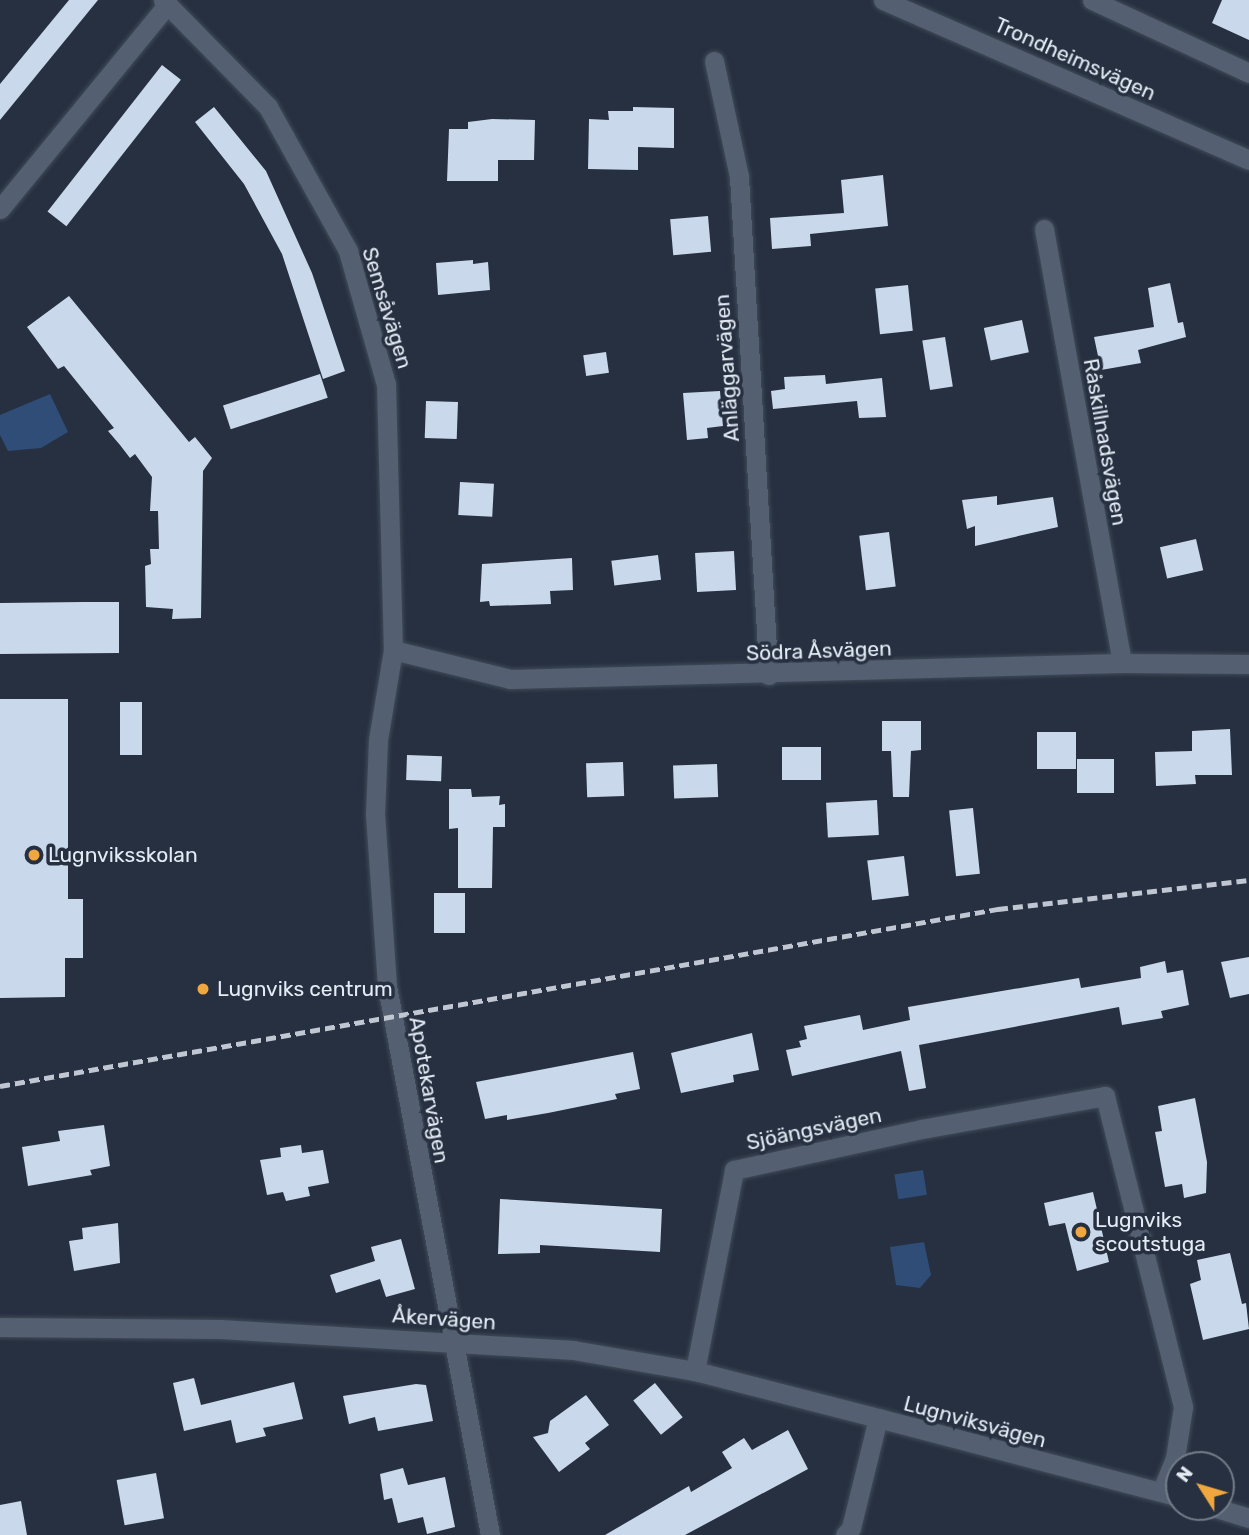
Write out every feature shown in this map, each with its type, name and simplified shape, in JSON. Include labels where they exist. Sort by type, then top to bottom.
[{"type":"street","name":"Trondheimsvägen","points":[[883,0],[1249,160]]},
{"type":"street","points":[[1092,0],[1249,73]]},
{"type":"street","points":[[0,209],[165,2]]},
{"type":"street","name":"Semsåvägen","points":[[165,2],[268,107],[348,251],[387,384],[393,650]]},
{"type":"street","name":"Anläggarvägen","points":[[714,61],[738,177],[769,675]]},
{"type":"street","name":"Råskillnadsvägen","points":[[1044,229],[1122,663]]},
{"type":"street","name":"Södra Åsvägen","points":[[393,650],[510,679],[769,675],[1122,663],[1249,664]]},
{"type":"street","name":"Apotekarvägen","points":[[393,650],[378,740],[375,814],[387,986],[451,1343],[490,1535]]},
{"type":"street","name":"Sjöängsvägen","points":[[695,1371],[734,1170],[922,1129],[1105,1096],[1183,1407],[1176,1451]]},
{"type":"street","name":"Åkervägen","points":[[0,1327],[220,1329],[573,1350],[695,1371],[878,1418]]},
{"type":"street","name":"Lugnviksvägen","points":[[845,1535],[852,1528],[878,1418],[1032,1462],[1165,1493]]},
{"type":"shaded area","points":[[50,394],[68,432],[41,448],[8,451],[0,435],[0,415]]},
{"type":"shaded area","points":[[923,1170],[927,1195],[898,1199],[894,1175]]},
{"type":"shaded area","points":[[924,1242],[931,1275],[920,1288],[896,1285],[890,1247]]},
{"type":"building","points":[[69,0],[98,0],[0,120],[0,84]]},
{"type":"building","points":[[1222,0],[1249,0],[1249,40],[1212,23]]},
{"type":"building","points":[[162,65],[181,80],[66,226],[47,212]]},
{"type":"building","points":[[214,107],[266,171],[312,273],[345,371],[323,379],[282,254],[244,184],[195,122]]},
{"type":"building","points":[[633,107],[674,108],[674,148],[638,147],[638,170],[588,169],[589,119],[609,120],[608,111],[633,111]]},
{"type":"building","points":[[492,119],[535,120],[534,160],[498,160],[498,181],[447,181],[449,129],[468,129],[468,122]]},
{"type":"building","points":[[883,175],[888,226],[810,234],[811,246],[772,249],[770,218],[844,213],[841,180]]},
{"type":"building","points":[[708,216],[711,252],[673,255],[670,219]]},
{"type":"building","points":[[473,260],[473,264],[488,262],[490,290],[438,295],[436,263]]},
{"type":"building","points":[[1170,283],[1178,323],[1183,322],[1186,337],[1138,350],[1141,363],[1101,370],[1094,337],[1154,327],[1148,288]]},
{"type":"building","points":[[908,285],[913,331],[880,334],[875,288]]},
{"type":"building","points":[[69,296],[189,442],[195,437],[212,458],[203,471],[201,618],[172,619],[173,609],[146,607],[145,566],[151,564],[150,549],[159,549],[158,511],[150,511],[152,477],[135,454],[130,458],[108,431],[114,428],[64,366],[58,369],[27,327]]},
{"type":"building","points":[[1022,320],[1029,352],[991,360],[984,328]]},
{"type":"building","points":[[945,337],[953,386],[930,390],[922,341]]},
{"type":"building","points":[[606,352],[609,373],[586,376],[583,355]]},
{"type":"building","points":[[320,374],[328,398],[231,429],[223,406]]},
{"type":"building","points":[[825,375],[826,384],[882,378],[886,417],[859,418],[857,401],[773,409],[771,391],[785,389],[784,377]]},
{"type":"building","points":[[720,391],[723,426],[707,428],[708,438],[687,440],[683,393]]},
{"type":"building","points":[[426,401],[458,402],[457,439],[425,438]]},
{"type":"building","points":[[460,482],[494,484],[492,517],[458,515]]},
{"type":"building","points":[[997,496],[997,505],[1053,497],[1058,527],[975,546],[975,526],[967,529],[962,500]]},
{"type":"building","points":[[889,532],[896,587],[866,590],[859,536]]},
{"type":"building","points":[[1196,539],[1203,570],[1167,579],[1160,547]]},
{"type":"building","points":[[734,551],[736,590],[697,592],[695,553]]},
{"type":"building","points":[[658,555],[661,580],[614,586],[611,561]]},
{"type":"building","points":[[572,558],[573,590],[550,591],[551,604],[490,606],[489,601],[480,602],[482,564]]},
{"type":"building","points":[[119,602],[119,653],[0,654],[0,603]]},
{"type":"building","name":"Lugnviksskolan","points":[[0,699],[68,699],[68,899],[83,899],[83,958],[65,958],[65,997],[0,998]]},
{"type":"building","points":[[120,702],[142,702],[142,755],[120,755]]},
{"type":"building","points":[[882,721],[921,721],[921,750],[911,751],[909,797],[893,797],[891,751],[882,751]]},
{"type":"building","points":[[1230,729],[1232,775],[1195,775],[1196,784],[1156,786],[1155,752],[1192,751],[1192,731]]},
{"type":"building","points":[[1037,732],[1076,732],[1076,769],[1037,769]]},
{"type":"building","points":[[782,747],[821,747],[821,780],[782,780]]},
{"type":"building","points":[[407,755],[442,756],[441,781],[406,780]]},
{"type":"building","points":[[1077,759],[1114,759],[1114,793],[1077,793]]},
{"type":"building","points":[[623,762],[624,796],[587,797],[586,763]]},
{"type":"building","points":[[717,764],[718,797],[674,799],[673,766]]},
{"type":"building","points":[[449,789],[471,789],[472,797],[500,796],[499,805],[505,804],[505,827],[493,827],[492,888],[458,888],[458,828],[449,829]]},
{"type":"building","points":[[877,800],[879,835],[828,838],[826,803]]},
{"type":"building","points":[[973,808],[980,874],[956,876],[949,811]]},
{"type":"building","points":[[904,856],[909,896],[872,900],[867,861]]},
{"type":"building","points":[[434,893],[465,893],[465,933],[434,933]]},
{"type":"building","points":[[1249,957],[1249,994],[1230,998],[1221,962]]},
{"type":"building","points":[[1165,961],[1167,973],[1183,970],[1189,1005],[1161,1011],[1163,1018],[1122,1025],[1119,1007],[919,1045],[926,1088],[909,1091],[901,1051],[792,1076],[786,1050],[801,1047],[799,1041],[807,1039],[804,1026],[860,1015],[863,1030],[910,1020],[908,1007],[1079,978],[1081,988],[1141,978],[1140,967]]},
{"type":"building","points":[[752,1033],[759,1070],[733,1075],[734,1082],[681,1093],[671,1053]]},
{"type":"building","points":[[633,1052],[640,1089],[615,1094],[617,1099],[548,1113],[507,1120],[507,1115],[485,1119],[476,1082]]},
{"type":"building","points":[[1195,1098],[1207,1162],[1206,1193],[1184,1198],[1182,1184],[1165,1187],[1155,1132],[1162,1131],[1158,1106]]},
{"type":"building","points":[[104,1125],[110,1166],[90,1170],[92,1175],[28,1186],[22,1147],[60,1141],[58,1131]]},
{"type":"building","points":[[301,1145],[302,1153],[323,1150],[329,1183],[308,1187],[310,1196],[286,1201],[283,1192],[267,1195],[260,1160],[281,1157],[280,1148]]},
{"type":"building","name":"Lugnviks scoutstuga","points":[[1093,1192],[1109,1262],[1077,1271],[1065,1223],[1049,1226],[1044,1203]]},
{"type":"building","points":[[500,1199],[662,1209],[660,1252],[540,1245],[540,1253],[498,1254]]},
{"type":"building","points":[[118,1223],[120,1263],[74,1271],[69,1241],[83,1239],[82,1228]]},
{"type":"building","points":[[401,1239],[415,1289],[386,1297],[380,1279],[336,1293],[330,1275],[375,1261],[371,1247]]},
{"type":"building","points":[[1230,1253],[1242,1304],[1246,1303],[1249,1329],[1203,1340],[1190,1284],[1201,1280],[1197,1260]]},
{"type":"building","points":[[194,1378],[201,1405],[294,1382],[303,1419],[263,1428],[266,1436],[236,1443],[231,1420],[184,1431],[173,1383]]},
{"type":"building","points":[[655,1383],[683,1417],[661,1435],[633,1401]]},
{"type":"building","points":[[416,1384],[426,1385],[433,1421],[378,1431],[375,1417],[349,1424],[343,1396]]},
{"type":"building","points":[[586,1395],[609,1425],[585,1443],[590,1449],[559,1472],[533,1437],[548,1433],[550,1421]]},
{"type":"building","points":[[788,1430],[808,1469],[685,1535],[605,1535],[689,1486],[691,1492],[732,1468],[722,1452],[744,1438],[752,1450]]},
{"type":"building","points":[[403,1468],[408,1485],[445,1477],[455,1527],[427,1534],[423,1517],[398,1523],[392,1498],[384,1500],[380,1474]]},
{"type":"building","points":[[156,1473],[164,1518],[125,1525],[117,1480]]},
{"type":"building","points":[[21,1501],[27,1535],[0,1535],[0,1505]]},
{"type":"railway","points":[[0,1086],[998,909],[1249,880]]},
{"type":"place","name":"Lugnviksskolan","points":[[34,855]]},
{"type":"place","name":"Lugnviks centrum","points":[[203,989]]},
{"type":"place","name":"Lugnviks scoutstuga","points":[[1081,1232]]}]
